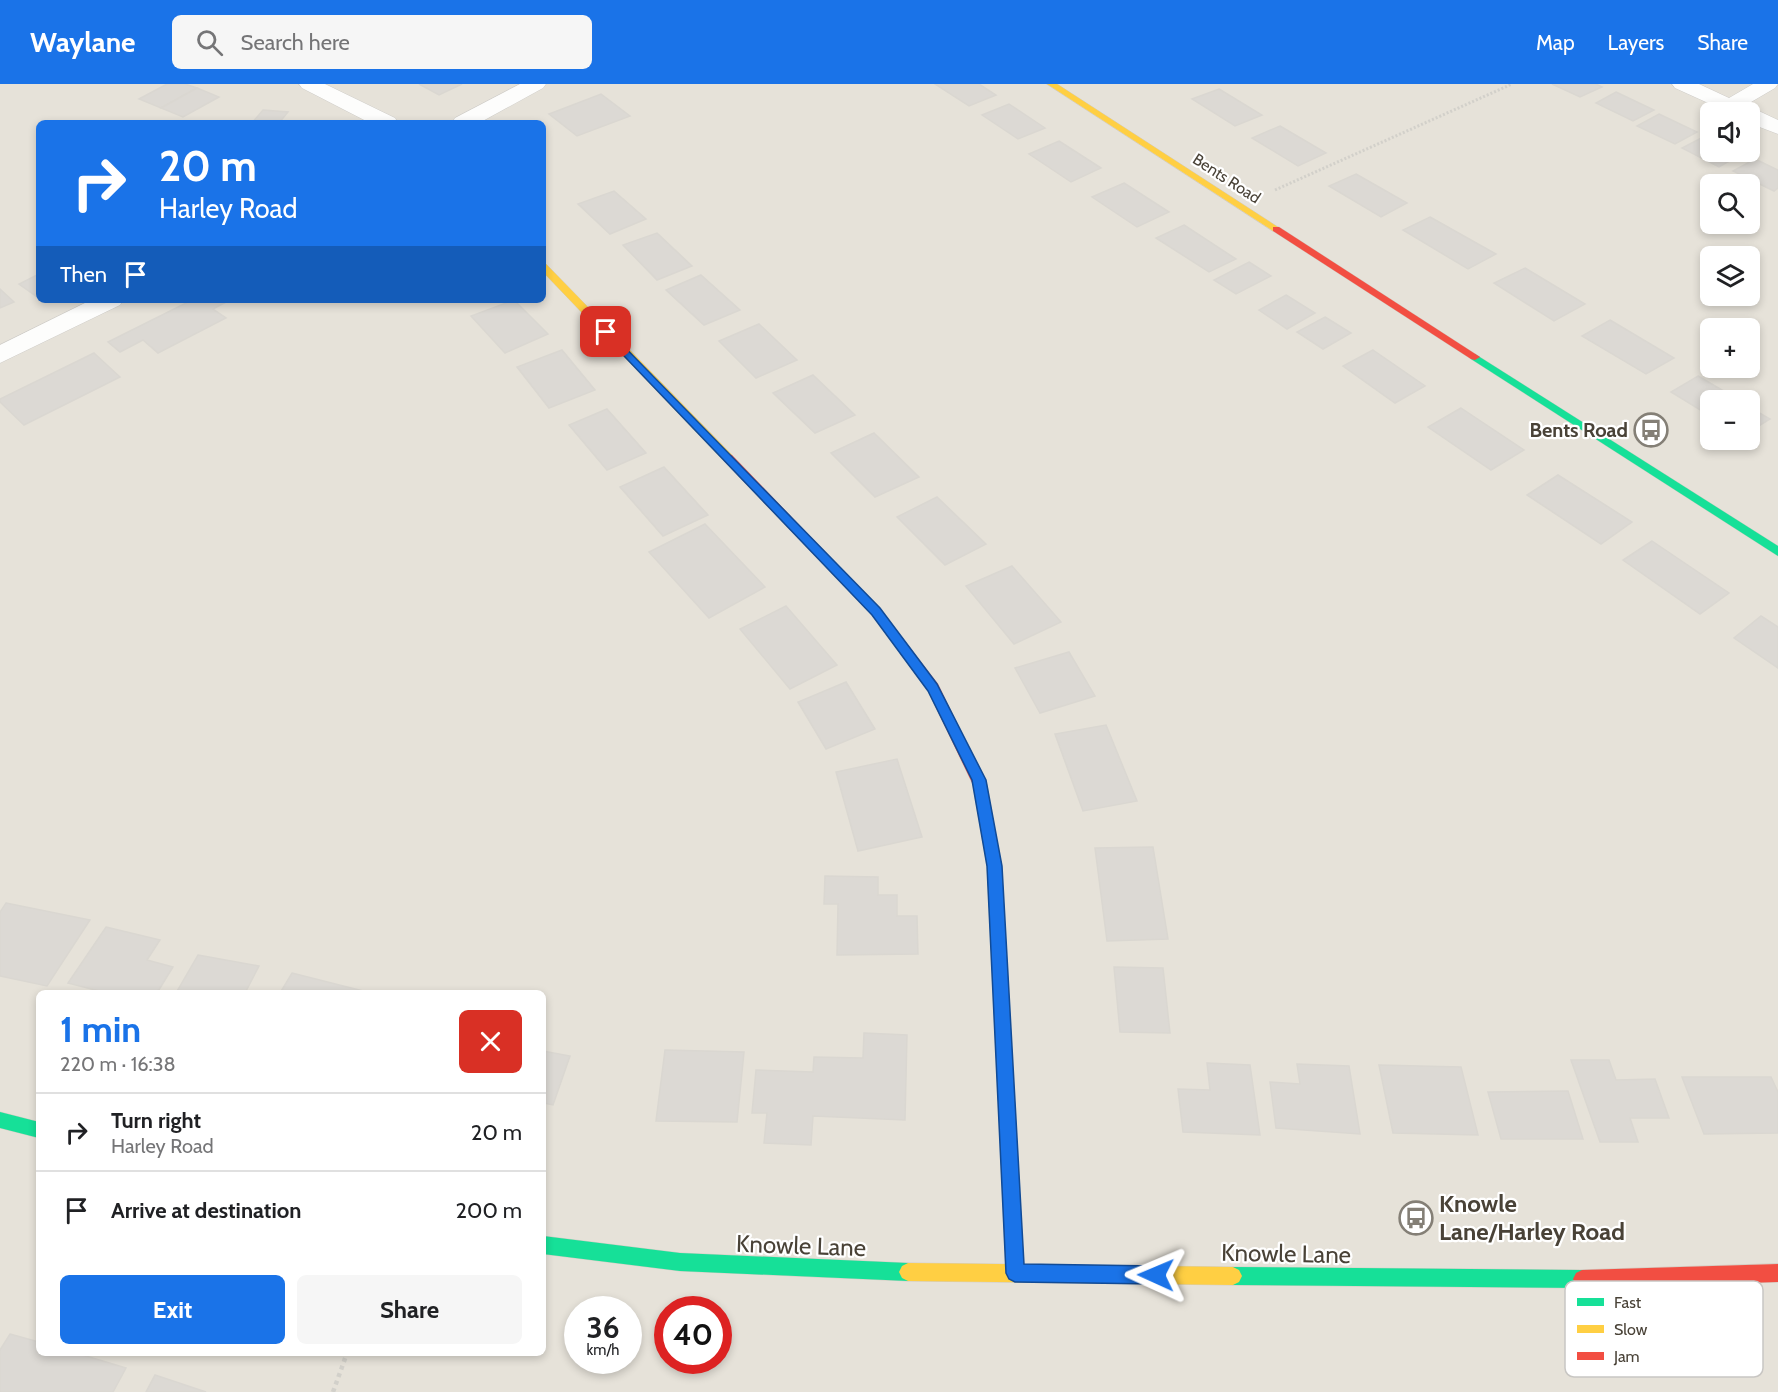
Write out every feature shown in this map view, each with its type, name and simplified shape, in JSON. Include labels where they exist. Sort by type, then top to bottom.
[{"type":"street","points":[[309,84],[381,120]]},
{"type":"street","points":[[469,120],[536,84]]},
{"type":"street","name":"Bents Road","points":[[1051,84],[1778,552]]},
{"type":"street","points":[[1682,84],[1721,102]]},
{"type":"street","points":[[1750,102],[1768,84]]},
{"type":"street","points":[[1760,120],[1778,128]]},
{"type":"street","points":[[546,269],[876,612],[933,688],[979,780],[994,866],[1015,1273]]},
{"type":"street","points":[[0,355],[105,303]]},
{"type":"street","points":[[0,1120],[36,1129]]},
{"type":"street","name":"Knowle Lane","points":[[546,1245],[622,1258],[803,1271],[1620,1280],[1778,1273]]},
{"type":"path","points":[[1240,206],[1512,84]]},
{"type":"path","points":[[333,1392],[346,1356]]},
{"type":"shaded area","points":[[0,84],[1778,84],[1778,1392],[0,1392]]},
{"type":"building","points":[[167,84],[185,84],[197,88],[161,108],[139,99]]},
{"type":"building","points":[[419,84],[462,84],[439,95]]},
{"type":"building","points":[[935,84],[979,84],[996,95],[969,106]]},
{"type":"building","points":[[1552,84],[1596,84],[1602,87],[1580,97]]},
{"type":"building","points":[[197,88],[219,97],[183,117],[161,108]]},
{"type":"building","points":[[1219,89],[1262,115],[1235,126],[1192,99]]},
{"type":"building","points":[[1616,92],[1654,110],[1633,121],[1596,103]]},
{"type":"building","points":[[601,94],[630,116],[577,136],[549,114]]},
{"type":"building","points":[[1009,104],[1045,128],[1018,139],[982,115]]},
{"type":"building","points":[[263,110],[288,112],[281,120],[255,120]]},
{"type":"building","points":[[1659,114],[1697,132],[1675,144],[1637,126]]},
{"type":"building","points":[[1280,126],[1326,153],[1298,166],[1252,138]]},
{"type":"building","points":[[1700,139],[1700,157],[1682,148]]},
{"type":"building","points":[[1059,141],[1101,168],[1071,182],[1029,154]]},
{"type":"building","points":[[1760,161],[1778,170],[1778,188],[1774,191],[1760,184],[1760,174],[1739,174],[1733,171],[1750,162]]},
{"type":"building","points":[[1709,162],[1728,162],[1719,167]]},
{"type":"building","points":[[1356,174],[1407,203],[1381,217],[1329,186]]},
{"type":"building","points":[[1124,183],[1169,212],[1137,227],[1092,197]]},
{"type":"building","points":[[614,191],[646,219],[610,234],[578,204]]},
{"type":"building","points":[[1430,217],[1496,254],[1468,269],[1403,230]]},
{"type":"building","points":[[1184,225],[1236,259],[1209,272],[1156,238]]},
{"type":"building","points":[[657,233],[692,266],[657,280],[623,245]]},
{"type":"building","points":[[1249,262],[1271,276],[1236,294],[1214,280]]},
{"type":"building","points":[[1525,268],[1585,304],[1554,321],[1494,283]]},
{"type":"building","points":[[701,275],[740,310],[704,325],[666,290]]},
{"type":"building","points":[[36,276],[36,296],[19,284]]},
{"type":"building","points":[[0,289],[14,302],[0,308]]},
{"type":"building","points":[[1286,295],[1315,313],[1287,329],[1259,310]]},
{"type":"building","points":[[186,303],[224,303],[213,309],[226,318],[158,353],[143,340],[120,352],[108,342]]},
{"type":"building","points":[[506,303],[517,303],[548,334],[505,353],[471,316]]},
{"type":"building","points":[[1325,317],[1351,333],[1323,349],[1297,332]]},
{"type":"building","points":[[1610,320],[1674,358],[1646,374],[1582,336]]},
{"type":"building","points":[[759,324],[797,360],[756,378],[719,341]]},
{"type":"building","points":[[562,350],[595,390],[549,408],[517,367]]},
{"type":"building","points":[[1373,350],[1425,386],[1395,403],[1343,366]]},
{"type":"building","points":[[94,353],[120,377],[24,425],[0,402],[0,399]]},
{"type":"building","points":[[813,375],[855,415],[815,433],[773,393]]},
{"type":"building","points":[[1698,376],[1722,390],[1700,390],[1700,410],[1671,392]]},
{"type":"building","points":[[1461,408],[1524,450],[1491,470],[1428,427]]},
{"type":"building","points":[[607,409],[646,453],[607,470],[569,425]]},
{"type":"building","points":[[1760,413],[1770,419],[1760,425]]},
{"type":"building","points":[[874,433],[919,477],[875,497],[831,453]]},
{"type":"building","points":[[664,467],[708,515],[663,536],[620,487]]},
{"type":"building","points":[[1558,475],[1632,522],[1601,544],[1527,495]]},
{"type":"building","points":[[937,497],[986,544],[945,565],[897,517]]},
{"type":"building","points":[[705,524],[765,587],[709,618],[649,552]]},
{"type":"building","points":[[1652,541],[1729,593],[1700,614],[1623,560]]},
{"type":"building","points":[[1012,566],[1061,622],[1014,644],[966,586]]},
{"type":"building","points":[[786,606],[837,665],[790,689],[740,629]]},
{"type":"building","points":[[1761,616],[1778,627],[1778,668],[1734,638]]},
{"type":"building","points":[[1069,652],[1095,696],[1040,713],[1015,668]]},
{"type":"building","points":[[846,682],[875,729],[826,749],[798,702]]},
{"type":"building","points":[[1106,725],[1137,801],[1083,811],[1055,734]]},
{"type":"building","points":[[897,759],[922,837],[858,851],[836,772]]},
{"type":"building","points":[[1153,847],[1168,939],[1107,941],[1095,848]]},
{"type":"building","points":[[825,876],[878,877],[878,895],[897,895],[897,916],[917,916],[918,954],[837,955],[838,904],[824,904]]},
{"type":"building","points":[[6,903],[90,920],[47,986],[0,976],[0,912]]},
{"type":"building","points":[[106,927],[160,940],[147,960],[173,967],[159,990],[95,990],[68,983]]},
{"type":"building","points":[[198,955],[259,966],[247,990],[178,990]]},
{"type":"building","points":[[1114,967],[1163,968],[1170,1033],[1120,1032]]},
{"type":"building","points":[[292,973],[359,990],[282,990]]},
{"type":"building","points":[[864,1033],[907,1035],[905,1120],[813,1116],[811,1145],[764,1143],[767,1113],[752,1113],[756,1070],[813,1072],[814,1057],[863,1058]]},
{"type":"building","points":[[665,1050],[744,1052],[737,1122],[656,1121]]},
{"type":"building","points":[[546,1052],[570,1056],[553,1105],[546,1104]]},
{"type":"building","points":[[1571,1060],[1609,1060],[1616,1080],[1655,1079],[1669,1118],[1630,1118],[1638,1142],[1600,1142]]},
{"type":"building","points":[[1207,1063],[1250,1065],[1260,1135],[1183,1132],[1178,1089],[1210,1090]]},
{"type":"building","points":[[1297,1064],[1349,1066],[1360,1134],[1276,1128],[1270,1082],[1300,1084]]},
{"type":"building","points":[[1379,1065],[1461,1067],[1478,1135],[1393,1133]]},
{"type":"building","points":[[1682,1077],[1771,1077],[1778,1092],[1778,1133],[1704,1134]]},
{"type":"building","points":[[1568,1091],[1583,1139],[1501,1139],[1488,1092]]},
{"type":"building","points":[[10,1334],[36,1341],[36,1356],[86,1356],[126,1368],[113,1392],[0,1392],[0,1350]]},
{"type":"building","points":[[155,1375],[206,1392],[146,1392]]},
{"type":"traffic: fast","points":[[1475,357],[1778,552]]},
{"type":"traffic: fast","points":[[980,785],[994,866],[1005,1075]]},
{"type":"traffic: fast","points":[[0,1120],[36,1129]]},
{"type":"traffic: fast","points":[[546,1245],[680,1262],[908,1272]]},
{"type":"traffic: fast","points":[[1233,1276],[1582,1279]]},
{"type":"traffic: slow","points":[[1051,84],[1276,229]]},
{"type":"traffic: slow","points":[[546,269],[728,458]]},
{"type":"traffic: slow","points":[[908,1272],[1233,1276]]},
{"type":"traffic: jam","points":[[1276,229],[1475,357]]},
{"type":"traffic: jam","points":[[728,458],[876,612],[933,688],[980,785]]},
{"type":"traffic: jam","points":[[1005,1075],[1015,1273]]},
{"type":"traffic: jam","points":[[1582,1279],[1778,1273]]},
{"type":"place","name":"Bents Road","points":[[1651,430]]},
{"type":"place","name":"Knowle Lane/Harley Road","points":[[1416,1218]]},
{"type":"route","points":[[606,332],[876,612],[933,688],[979,780],[994,866],[1015,1273],[1156,1275]]}]
